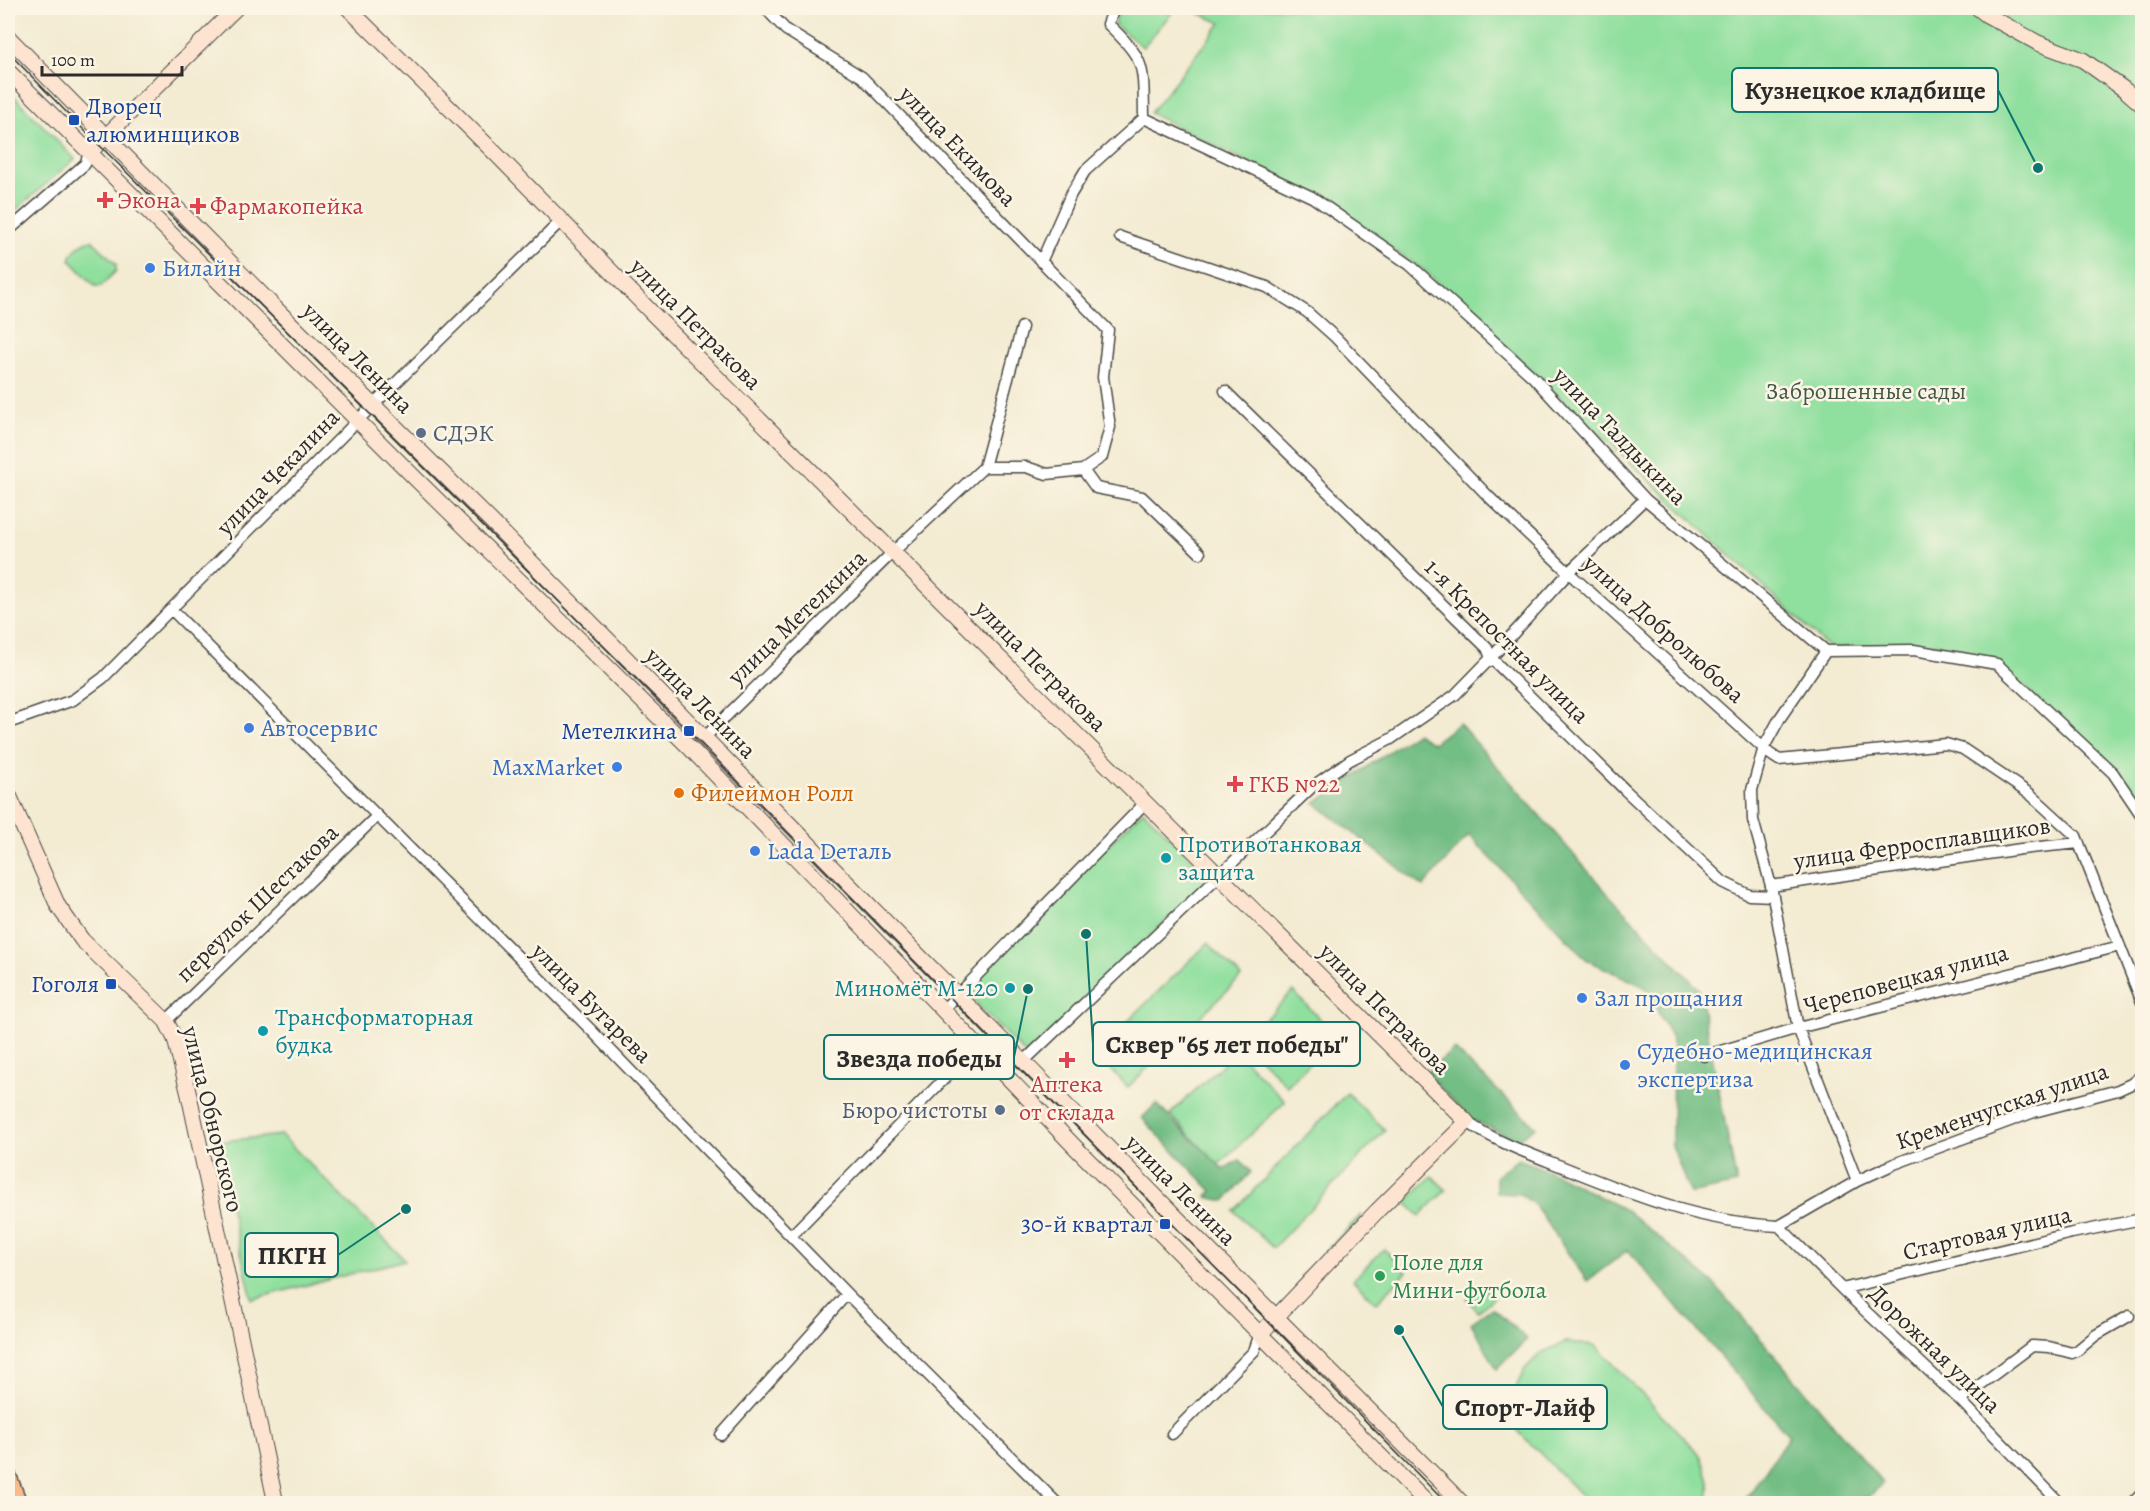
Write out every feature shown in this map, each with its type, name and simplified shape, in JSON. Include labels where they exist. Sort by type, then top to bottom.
[{"type":"main road","points":[[90,152],[236,8]]},
{"type":"main road","name":"улица Петракова","points":[[348,8],[1467,1122]]},
{"type":"main road","points":[[1978,8],[2038,42],[2083,60],[2142,105]]},
{"type":"main road","name":"улица Ленина","points":[[8,37],[1463,1503]]},
{"type":"main road","name":"улица Ленина","points":[[8,71],[357,421],[691,749],[977,1045],[1428,1503]]},
{"type":"main road","name":"улица Обнорского","points":[[8,793],[58,906],[67,921],[82,940],[166,1021],[175,1039],[276,1503]]},
{"type":"main road","points":[[1260,1334],[1377,1211],[1467,1122]]},
{"type":"main road","points":[[8,1476],[19,1503]]},
{"type":"street","name":"улица Екимова","points":[[765,8],[786,30],[862,77],[1108,330],[1103,377],[1110,427],[1102,457],[1083,470]]},
{"type":"street","points":[[1041,262],[1071,194],[1085,171],[1144,118],[1143,67],[1131,45],[1108,24],[1114,8]]},
{"type":"street","name":"улица Талдыкина","points":[[1144,118],[1312,197],[1410,265],[1534,378],[1645,500],[1826,651]]},
{"type":"street","points":[[8,231],[85,164],[90,152]]},
{"type":"street","name":"улица Чекалина","points":[[8,723],[73,700],[103,678],[373,405],[561,221]]},
{"type":"street","name":"улица Добролюбова","points":[[1120,237],[1267,287],[1306,312],[1335,337],[1488,496],[1569,573],[1779,760],[1946,744],[1963,749],[2030,794],[2076,836],[2142,1002]]},
{"type":"street","points":[[1022,327],[984,467],[1026,467],[1047,474],[1083,470],[1096,488],[1142,497],[1200,553]]},
{"type":"street","name":"1-я Крепостная улица","points":[[1225,392],[1487,648],[1491,658],[1625,790],[1723,882],[1749,895],[1772,891]]},
{"type":"street","name":"улица Метелкина","points":[[704,738],[893,552],[984,467]]},
{"type":"street","points":[[1023,1062],[1313,786],[1350,760],[1391,739],[1455,695],[1569,573],[1645,500]]},
{"type":"street","name":"улица Бугарева","points":[[172,610],[592,1032],[847,1294],[1058,1503]]},
{"type":"street","points":[[1857,1181],[1798,1028],[1772,891],[1753,820],[1752,790],[1764,747],[1780,718],[1826,651],[1914,650],[1997,664],[2113,773],[2142,816]]},
{"type":"street","points":[[943,1010],[1146,802]]},
{"type":"street","name":"переулок Шестакова","points":[[166,1021],[377,816]]},
{"type":"street","name":"улица Ферросплавщиков","points":[[1772,891],[2020,849],[2079,843]]},
{"type":"street","name":"Череповецкая улица","points":[[1704,1056],[1798,1028],[2120,946]]},
{"type":"street","points":[[791,1236],[977,1045]]},
{"type":"street","name":"Кременчугская улица","points":[[1779,1226],[1857,1181],[1894,1164],[2034,1112],[2118,1090],[2142,1076]]},
{"type":"street","name":"улица Петракова","points":[[1467,1122],[1487,1136],[1534,1156],[1679,1211],[1750,1225],[1779,1226]]},
{"type":"street","name":"Стартовая улица","points":[[1842,1289],[2072,1233],[2142,1219]]},
{"type":"street","name":"Дорожная улица","points":[[1779,1226],[1960,1400],[2061,1503]]},
{"type":"street","points":[[721,1435],[847,1294]]},
{"type":"street","points":[[1960,1400],[2032,1346],[2049,1347],[2072,1353],[2096,1335],[2129,1317]]},
{"type":"street","points":[[1172,1434],[1254,1351],[1260,1334]]},
{"type":"street","points":[[2132,1503],[2142,1493]]},
{"type":"green space","points":[[1120,8],[1176,8],[1143,47],[1114,24]]},
{"type":"green space","name":"Заброшенные сады","points":[[1187,8],[2142,8],[2142,799],[2023,685],[1939,644],[1829,648],[1425,271],[1299,188],[1150,113],[1221,23]]},
{"type":"green space","points":[[8,90],[75,159],[9,216],[8,215]]},
{"type":"green space","points":[[92,240],[116,264],[116,271],[101,286],[95,286],[70,260],[78,247]]},
{"type":"green space","points":[[1459,723],[1608,894],[1699,989],[1737,1184],[1690,1194],[1672,1145],[1673,1040],[1645,987],[1587,960],[1469,835],[1423,887],[1315,803],[1416,733],[1433,743]]},
{"type":"green space","points":[[1143,810],[1211,878],[1026,1055],[963,990]]},
{"type":"green space","points":[[1208,943],[1241,977],[1128,1087],[1095,1053]]},
{"type":"green space","points":[[1293,991],[1337,1037],[1287,1086],[1243,1041]]},
{"type":"green space","points":[[1454,1049],[1536,1127],[1517,1140],[1470,1119],[1426,1073]]},
{"type":"green space","points":[[1237,1051],[1285,1102],[1218,1165],[1170,1114]]},
{"type":"green space","points":[[1347,1093],[1385,1130],[1273,1248],[1234,1211]]},
{"type":"green space","points":[[1156,1104],[1223,1169],[1240,1160],[1251,1172],[1225,1201],[1207,1197],[1212,1191],[1142,1118]]},
{"type":"green space","points":[[281,1135],[405,1260],[252,1299],[215,1142]]},
{"type":"green space","points":[[1518,1159],[1550,1171],[1627,1211],[1713,1283],[1883,1483],[1863,1503],[1740,1503],[1753,1489],[1789,1436],[1628,1250],[1587,1281],[1535,1205],[1520,1194],[1496,1193],[1496,1176]]},
{"type":"green space","points":[[1432,1176],[1446,1190],[1420,1216],[1405,1202]]},
{"type":"green space","points":[[1361,1215],[1366,1222],[1307,1283],[1301,1276]]},
{"type":"green space","name":"Поле для Мини-футбола","points":[[1384,1249],[1407,1272],[1376,1303],[1353,1280]]},
{"type":"green space","points":[[1482,1284],[1494,1297],[1478,1312],[1467,1299]]},
{"type":"green space","points":[[1492,1308],[1527,1339],[1497,1369],[1471,1323]]},
{"type":"green space","points":[[1566,1342],[1595,1345],[1700,1455],[1709,1485],[1706,1503],[1589,1503],[1518,1431],[1514,1413],[1514,1391],[1525,1369],[1541,1353]]},
{"type":"tram line","points":[[8,52],[675,717],[1447,1504]]},
{"type":"place","name":"Дворец алюминщиков","points":[[74,120]]},
{"type":"place","name":"Кузнецкое кладбище","points":[[2038,168]]},
{"type":"place","name":"Экона","points":[[105,200]]},
{"type":"place","name":"Фармакопейка","points":[[198,206]]},
{"type":"place","name":"Билайн","points":[[150,268]]},
{"type":"place","name":"СДЭК","points":[[421,433]]},
{"type":"place","name":"Автосервис","points":[[249,728]]},
{"type":"place","name":"Метелкина","points":[[689,731]]},
{"type":"place","name":"MaxMarket","points":[[617,767]]},
{"type":"place","name":"ГКБ №22","points":[[1235,784]]},
{"type":"place","name":"Филеймон Ролл","points":[[679,793]]},
{"type":"place","name":"Lada Dеталь","points":[[755,851]]},
{"type":"place","name":"Противотанковая защита","points":[[1166,858]]},
{"type":"place","name":"Сквер \"65 лет победы\"","points":[[1086,934]]},
{"type":"place","name":"Гоголя","points":[[111,984]]},
{"type":"place","name":"Миномёт М-120","points":[[1010,988]]},
{"type":"place","name":"Звезда победы","points":[[1028,989]]},
{"type":"place","name":"Зал прощания","points":[[1582,998]]},
{"type":"place","name":"Трансформаторная будка","points":[[263,1031]]},
{"type":"place","name":"Аптека от склада","points":[[1067,1060]]},
{"type":"place","name":"Судебно-медицинская экспертиза","points":[[1625,1065]]},
{"type":"place","name":"Бюро чистоты","points":[[1000,1110]]},
{"type":"place","name":"ПКГН","points":[[406,1209]]},
{"type":"place","name":"30-й квартал","points":[[1165,1224]]},
{"type":"place","name":"Поле для Мини-футбола","points":[[1380,1276]]},
{"type":"place","name":"Спорт-Лайф","points":[[1399,1330]]}]
